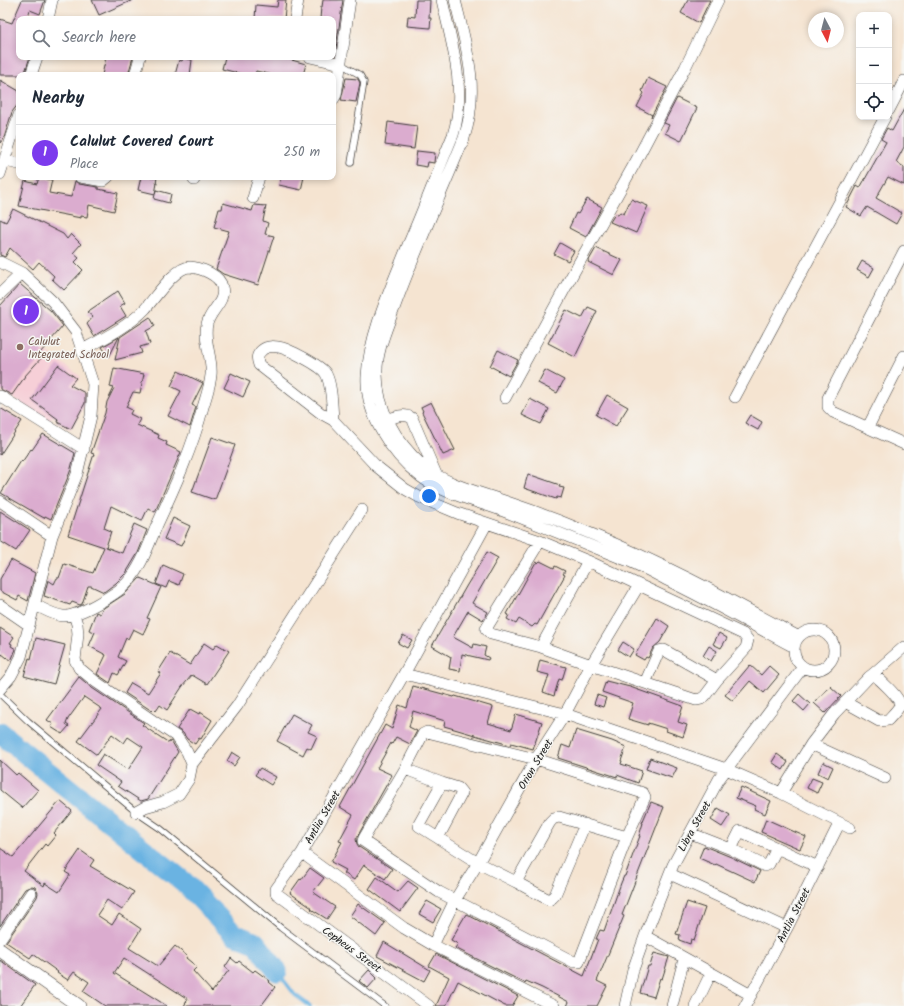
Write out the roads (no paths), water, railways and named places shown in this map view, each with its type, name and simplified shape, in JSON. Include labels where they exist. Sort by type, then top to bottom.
[{"type":"street","points":[[49,16],[52,0]]},
{"type":"street","points":[[295,16],[298,0]]},
{"type":"street","points":[[336,95],[350,0]]},
{"type":"street","points":[[442,0],[454,50],[468,126],[400,293],[377,344],[367,376],[370,403],[377,424],[399,456],[420,476],[462,486],[590,533],[662,572],[694,593],[794,647]]},
{"type":"street","points":[[455,0],[469,55],[471,73],[472,94],[464,108]]},
{"type":"street","points":[[506,398],[635,163],[718,0]]},
{"type":"street","points":[[32,72],[36,60]]},
{"type":"street","points":[[136,72],[139,60]]},
{"type":"street","points":[[323,60],[340,64]]},
{"type":"street","points":[[892,104],[904,81]]},
{"type":"street","points":[[735,397],[884,120]]},
{"type":"street","points":[[0,174],[16,125]]},
{"type":"street","points":[[5,161],[16,163]]},
{"type":"street","points":[[253,198],[258,180]]},
{"type":"street","points":[[904,251],[828,398],[828,407],[833,412],[904,444]]},
{"type":"street","points":[[0,262],[22,273],[53,302],[76,332],[93,384],[91,416],[77,474],[52,536],[35,605],[20,657],[11,676],[0,689]]},
{"type":"street","points":[[35,605],[52,613],[63,616],[74,615],[106,599],[127,582],[144,554],[179,477],[197,430],[211,375],[206,325],[210,315],[224,294],[222,285],[208,272],[189,267],[181,270],[174,274],[144,310],[112,334],[82,350]]},
{"type":"street","points":[[0,294],[22,273]]},
{"type":"street","points":[[377,344],[377,374],[382,405],[388,420],[400,441],[423,465],[434,480]]},
{"type":"street","points":[[333,420],[330,387],[326,375],[321,369],[304,358],[280,347],[269,347],[262,350],[257,355],[259,365],[322,414],[333,420],[376,466],[405,490],[445,508],[540,541],[640,585],[743,634],[748,640],[746,648],[717,680],[706,696],[701,700],[696,700],[591,666],[541,647],[492,634],[486,629],[540,541]]},
{"type":"street","points":[[868,427],[904,356]]},
{"type":"street","points":[[0,396],[84,449]]},
{"type":"street","points":[[377,424],[404,415],[412,418],[434,480]]},
{"type":"street","points":[[0,501],[52,536]]},
{"type":"street","points":[[136,812],[144,807],[162,802],[179,794],[189,779],[192,764],[237,706],[362,510]]},
{"type":"street","name":"Antlia Street","points":[[487,523],[404,674],[302,853],[404,928],[538,1002],[554,1006]]},
{"type":"street","points":[[541,647],[588,561]]},
{"type":"street","points":[[662,572],[694,582],[799,637]]},
{"type":"street","name":"Orion Street","points":[[433,945],[455,900],[478,863],[536,759],[565,714],[591,666],[640,585]]},
{"type":"street","points":[[0,605],[29,625]]},
{"type":"street","points":[[74,615],[78,634],[75,660],[79,668],[96,682],[177,737],[187,752],[192,764]]},
{"type":"street","points":[[811,630],[824,632],[829,636],[835,648],[832,661],[828,666],[815,670],[808,670],[802,667],[795,656],[794,647],[799,637],[811,630]]},
{"type":"street","points":[[781,793],[811,744],[834,714],[872,674],[904,647]]},
{"type":"street","points":[[645,683],[660,651],[664,650],[717,680]]},
{"type":"street","name":"Libra Street","points":[[625,1006],[633,970],[673,865],[726,769],[802,667]]},
{"type":"street","points":[[404,674],[565,714],[726,769],[781,793],[839,824],[850,828]]},
{"type":"street","points":[[845,702],[879,721],[888,720],[900,705],[900,702],[895,695],[872,674]]},
{"type":"street","points":[[427,732],[536,759],[643,792],[645,797],[627,837],[579,962],[574,962],[455,900],[418,879],[363,841],[405,769],[423,734],[427,732]]},
{"type":"street","points":[[811,744],[885,778]]},
{"type":"street","points":[[405,769],[458,788],[462,793],[438,838]]},
{"type":"street","points":[[442,783],[419,824],[421,828],[478,863],[549,900],[555,895],[585,824]]},
{"type":"street","points":[[516,882],[550,822],[554,818],[559,817],[627,837]]},
{"type":"street","name":"Antlia Street","points":[[745,1006],[787,928],[839,824]]},
{"type":"street","points":[[731,849],[740,832],[818,867]]},
{"type":"street","points":[[690,833],[731,849],[765,866],[769,864],[777,848]]},
{"type":"street","name":"Cepheus Street","points":[[302,853],[276,889],[276,893],[429,1006]]},
{"type":"street","points":[[670,874],[787,928]]},
{"type":"street","points":[[0,939],[31,893]]},
{"type":"street","points":[[645,936],[750,995]]},
{"type":"street","points":[[0,950],[79,1006]]},
{"type":"street","points":[[672,1006],[684,959]]},
{"type":"street","points":[[695,1006],[711,973]]},
{"type":"lane","points":[[340,64],[360,75],[364,82],[351,163]]},
{"type":"lane","points":[[0,694],[28,721],[136,812],[161,829],[316,956],[385,1006]]},
{"type":"waterway","points":[[0,733],[184,882],[234,934],[256,943],[277,971]]},
{"type":"waterway","points":[[277,971],[295,995],[310,1006]]},
{"type":"place","name":"Calulut Covered Court","points":[[26,311]]},
{"type":"place","name":"Calulut Integrated School","points":[[20,347]]}]
